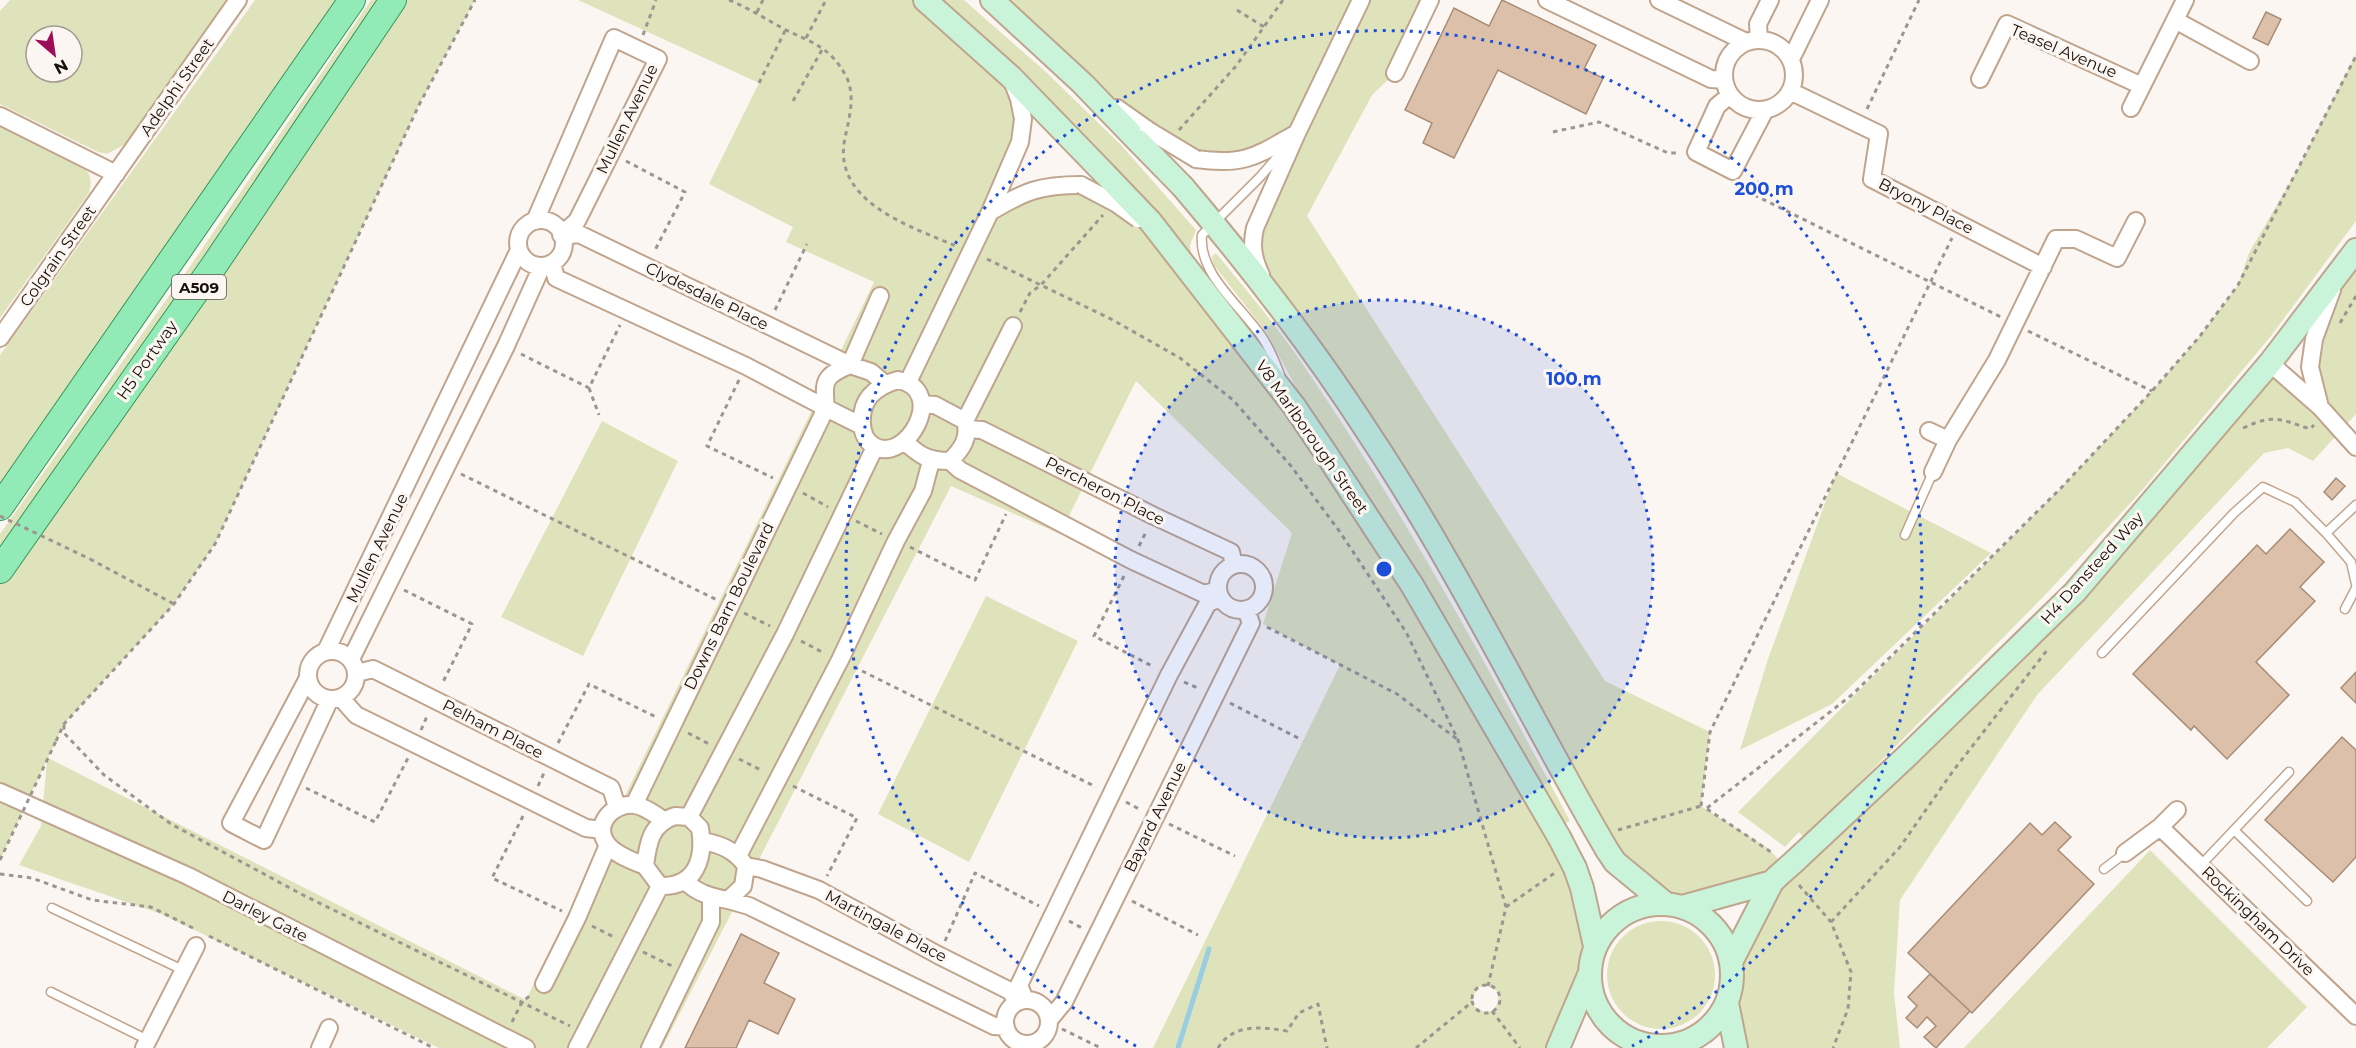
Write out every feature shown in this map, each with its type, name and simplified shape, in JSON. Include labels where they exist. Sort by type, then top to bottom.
[{"type":"main road","name":"A509","points":[[0,507],[352,0]]},
{"type":"main road","name":"H5 Portway","points":[[0,570],[215,264],[393,0]]},
{"type":"main road","name":"V8 Marlborough Street","points":[[925,0],[1011,77],[1105,174],[1152,227],[1294,406],[1412,585],[1559,837],[1575,868],[1582,888],[1595,946]]},
{"type":"main road","points":[[992,0],[1143,136],[1269,292],[1370,435],[1450,566],[1606,850],[1615,862],[1674,905],[1700,915],[1714,927],[1725,944],[1731,962],[1732,976],[1727,1003],[1715,1022],[1698,1036],[1677,1044],[1642,1046],[1618,1032],[1602,1017],[1592,996],[1589,974]]},
{"type":"main road","name":"H4 Dansteed Way","points":[[1731,962],[1784,872],[2075,592],[2270,363],[2356,250]]},
{"type":"main road","name":"H4 Dansteed Way","points":[[1674,905],[1784,872]]},
{"type":"main road","points":[[1558,1048],[1589,974],[1595,946],[1607,928],[1624,914],[1644,905],[1674,905]]},
{"type":"main road","points":[[1727,1003],[1736,1048]]},
{"type":"street","name":"Adelphi Street","points":[[116,174],[238,0]]},
{"type":"street","points":[[1269,292],[1254,261],[1252,244],[1255,228],[1297,133],[1361,0]]},
{"type":"street","points":[[1395,74],[1430,0]]},
{"type":"street","points":[[1547,0],[1711,79],[1727,88],[1745,108],[1765,110],[1784,100],[1794,81],[1794,70],[1791,59],[1778,45],[1753,41],[1659,0]]},
{"type":"street","points":[[1753,41],[1758,24],[1770,0]]},
{"type":"street","points":[[1791,59],[1820,0]]},
{"type":"street","points":[[2131,108],[2185,0]]},
{"type":"street","points":[[2175,20],[2250,60]]},
{"type":"street","name":"Teasel Avenue","points":[[1980,79],[2007,24],[2142,86]]},
{"type":"street","name":"Mullen Avenue","points":[[535,221],[614,38],[658,59],[577,221],[562,236]]},
{"type":"street","points":[[1753,41],[1736,48],[1728,57],[1724,68],[1727,88],[1696,152],[1733,171],[1765,110]]},
{"type":"street","points":[[908,382],[990,212],[1020,142],[1023,119],[1011,77]]},
{"type":"street","name":"Bryony Place","points":[[1790,92],[1879,134],[1872,179],[2043,267]]},
{"type":"street","points":[[0,116],[116,174]]},
{"type":"street","points":[[1143,136],[1196,159],[1223,163],[1251,158],[1297,133]]},
{"type":"street","name":"Colgrain Street","points":[[0,338],[116,174]]},
{"type":"street","points":[[990,212],[1020,194],[1043,188],[1081,185],[1118,204],[1152,227]]},
{"type":"street","points":[[535,221],[550,222],[557,226],[562,236],[564,248],[561,255],[547,265],[534,265],[525,260],[519,250],[518,242],[521,232],[535,221]]},
{"type":"street","points":[[1933,472],[1948,440],[1997,360],[2056,239],[2076,238],[2117,258],[2136,221]]},
{"type":"street","name":"Clydesdale Place","points":[[562,236],[579,234],[850,365],[871,372],[885,384]]},
{"type":"street","name":"Mullen Avenue","points":[[326,651],[519,250]]},
{"type":"street","points":[[547,265],[556,278],[746,366],[862,426]]},
{"type":"street","name":"Mullen Avenue","points":[[354,666],[388,583],[547,265]]},
{"type":"street","points":[[2323,410],[2310,367],[2314,339],[2336,278]]},
{"type":"street","points":[[826,408],[824,388],[831,373],[850,365],[880,296]]},
{"type":"street","points":[[950,461],[964,448],[966,425],[1013,327]]},
{"type":"street","points":[[2270,363],[2323,410],[2356,447]]},
{"type":"street","points":[[898,380],[908,382],[917,390],[922,404],[913,433],[891,449],[875,447],[867,440],[862,426],[863,411],[869,397],[885,384],[898,380]]},
{"type":"street","name":"Percheron Place","points":[[922,404],[935,405],[966,425],[982,430],[1231,552],[1234,565]]},
{"type":"street","name":"Downs Barn Boulevard","points":[[634,805],[826,408]]},
{"type":"street","points":[[1929,431],[1948,440]]},
{"type":"street","points":[[904,441],[932,461],[950,461],[960,470],[1131,560],[1204,594],[1220,594]]},
{"type":"street","points":[[689,817],[785,634],[875,447]]},
{"type":"street","points":[[650,1048],[711,922],[719,898],[744,886],[742,861],[896,541],[923,491],[932,461]]},
{"type":"street","points":[[1234,565],[1251,566],[1260,572],[1264,587],[1262,598],[1248,616],[1228,606],[1220,594],[1222,574],[1234,565]]},
{"type":"street","points":[[1022,1001],[1019,985],[1053,913],[1169,675],[1208,603],[1220,594]]},
{"type":"street","name":"Bayard Avenue","points":[[1049,1024],[1064,1002],[1097,936],[1248,616]]},
{"type":"street","points":[[326,651],[343,653],[354,666],[352,689],[336,698],[264,840],[231,823],[308,678],[312,662],[326,651]]},
{"type":"street","name":"Pelham Place","points":[[354,666],[374,669],[611,788],[616,807]]},
{"type":"street","points":[[308,678],[316,693],[336,698],[356,715],[605,838],[630,860],[645,866],[660,886]]},
{"type":"street","name":"Darley Gate","points":[[0,792],[188,876],[526,1048]]},
{"type":"street","points":[[544,984],[577,918],[605,838],[605,817],[616,807],[634,805],[652,812],[663,820]]},
{"type":"street","points":[[2126,853],[2160,827],[2177,810]]},
{"type":"street","points":[[645,866],[647,849],[653,833],[663,820],[675,816],[689,817],[700,828],[701,855],[695,870],[685,881],[674,886],[660,886]]},
{"type":"street","name":"Rockingham Drive","points":[[2160,827],[2356,1016]]},
{"type":"street","name":"Martingale Place","points":[[702,841],[717,844],[742,861],[819,890],[938,955],[1010,991],[1022,1001]]},
{"type":"street","points":[[685,881],[693,890],[748,906],[994,1026],[1006,1027]]},
{"type":"street","points":[[581,1041],[660,886]]},
{"type":"street","points":[[146,1044],[196,946]]},
{"type":"street","points":[[1022,1001],[1040,1004],[1046,1011],[1049,1024],[1042,1039],[1032,1046],[1012,1039],[1006,1027],[1006,1014],[1022,1001]]},
{"type":"street","points":[[320,1048],[329,1028]]},
{"type":"lane","points":[[1294,406],[1271,352],[1261,335],[1211,272],[1201,247],[1202,235],[1260,177],[1297,133]]},
{"type":"lane","points":[[1905,535],[1933,472]]},
{"type":"lane","points":[[2102,653],[2234,513],[2263,488],[2295,502],[2351,562],[2356,586],[2345,609]]},
{"type":"lane","points":[[2326,533],[2356,505]]},
{"type":"lane","points":[[2200,866],[2289,772]]},
{"type":"lane","points":[[2234,830],[2307,901]]},
{"type":"lane","points":[[2104,869],[2126,853]]},
{"type":"lane","points":[[52,908],[183,970]]},
{"type":"lane","points":[[51,992],[146,1044]]},
{"type":"path","points":[[0,860],[64,724],[174,604],[215,544],[419,105],[475,0]]},
{"type":"path","points":[[637,49],[656,0]]},
{"type":"path","points":[[729,0],[824,47],[835,59],[847,78],[852,105],[843,144],[845,168],[858,192],[900,222],[971,252],[1112,319],[1180,358],[1233,400],[1291,466],[1340,532],[1406,632],[1458,740],[1506,907],[1488,986]]},
{"type":"path","points":[[757,12],[764,0]]},
{"type":"path","points":[[806,38],[826,0]]},
{"type":"path","points":[[1860,124],[1919,0]]},
{"type":"path","points":[[1237,10],[1264,27]]},
{"type":"path","points":[[759,83],[786,30]]},
{"type":"path","points":[[793,101],[824,47]]},
{"type":"path","points":[[1833,1048],[1848,1009],[1851,972],[1831,922],[1784,872],[1773,853],[1707,808],[1852,694],[2061,488],[2152,392],[2200,336],[2238,285],[2356,56]]},
{"type":"path","points":[[1553,132],[1599,122],[1668,153],[1696,152]]},
{"type":"path","points":[[611,154],[685,192],[647,267]]},
{"type":"path","points":[[1736,185],[2152,392]]},
{"type":"path","points":[[1701,806],[1710,732],[1959,223]]},
{"type":"path","points":[[767,325],[807,244]]},
{"type":"path","points":[[1013,327],[1030,293],[1041,285]]},
{"type":"path","points":[[2339,323],[2356,296]]},
{"type":"path","points":[[589,388],[626,312]]},
{"type":"path","points":[[506,346],[589,388],[599,415]]},
{"type":"path","points":[[746,366],[707,446],[842,515],[975,580],[1014,498]]},
{"type":"path","points":[[2240,429],[2264,418],[2282,420],[2310,429],[2323,410]]},
{"type":"path","points":[[0,516],[90,559],[174,604]]},
{"type":"path","points":[[1131,560],[1154,516]]},
{"type":"path","points":[[292,781],[375,822],[415,744],[472,624],[388,583]]},
{"type":"path","points":[[1248,616],[1397,694],[1458,740]]},
{"type":"path","points":[[1831,922],[1900,847],[1974,743],[2052,644]]},
{"type":"path","points":[[64,724],[64,733],[104,775],[171,824],[581,1041]]},
{"type":"path","points":[[550,758],[492,878],[686,973]]},
{"type":"path","points":[[938,955],[975,873],[1097,936]]},
{"type":"path","points":[[0,874],[32,878],[92,900],[151,907],[434,1048]]},
{"type":"path","points":[[1117,894],[1197,935]]},
{"type":"path","points":[[1416,1048],[1473,1002],[1476,990],[1488,986],[1495,988],[1499,995],[1499,1002],[1492,1011]]},
{"type":"path","points":[[1473,1002],[1480,1011],[1492,1011]]},
{"type":"path","points":[[1218,1048],[1223,1040],[1241,1029],[1265,1028],[1287,1031],[1299,1013],[1318,1004],[1327,1048]]},
{"type":"path","points":[[1492,1011],[1520,1048]]},
{"type":"path","points":[[1049,1024],[1101,1048]]},
{"type":"green space","points":[[10,0],[226,0],[127,143],[107,154],[98,152],[0,104],[0,11]]},
{"type":"green space","points":[[255,0],[339,0],[0,490],[0,355]]},
{"type":"green space","points":[[371,0],[383,0],[276,160],[0,550],[0,534],[191,265]]},
{"type":"green space","points":[[393,0],[475,0],[419,105],[215,544],[174,604],[64,724],[48,758],[526,1000],[874,282],[786,242],[793,227],[709,184],[759,83],[578,0],[920,0],[1011,77],[1023,119],[991,211],[1020,194],[1081,185],[1161,234],[1294,406],[1559,837],[1595,946],[1589,974],[1558,1048],[1153,1048],[1340,665],[1263,624],[1292,533],[1136,381],[1060,534],[951,486],[662,1048],[439,1048],[161,914],[19,865],[41,826],[47,760],[0,860],[0,573]],"holes":[[[1488,986],[1497,991],[1499,1002],[1492,1011],[1484,1012],[1474,1006],[1472,997],[1479,987]]]},
{"type":"green space","points":[[932,0],[964,0],[1046,72],[1121,145],[1196,230],[1190,245],[1191,252],[1188,255]]},
{"type":"green space","points":[[992,0],[1430,0],[1395,73],[1372,95],[1307,216],[1605,681],[1710,732],[1701,806],[1768,848],[1787,869],[2075,592],[2270,363],[2319,406],[2314,339],[2356,250],[2356,414],[2313,461],[2288,448],[2264,453],[2037,695],[1900,900],[1894,993],[1900,1048],[1736,1048],[1728,999],[1732,976],[1731,962],[1771,883],[1682,907],[1615,862],[1304,339],[1252,244],[1296,134],[1223,163],[1148,130]]},
{"type":"green space","points":[[2356,54],[2356,221],[2271,336],[2138,495],[2046,594],[1805,838],[1799,832],[1785,847],[1738,812],[2061,488],[2200,336],[2238,285],[2249,253],[2296,172]]},
{"type":"green space","points":[[0,125],[72,159],[87,171],[91,182],[89,193],[0,318]]},
{"type":"green space","points":[[1216,253],[1290,346],[1366,461],[1472,639],[1570,821],[1559,827],[1400,548],[1300,395],[1266,332],[1213,264],[1212,256]]},
{"type":"green space","points":[[602,421],[678,461],[583,656],[501,617]]},
{"type":"green space","points":[[1836,473],[1991,553],[1832,704],[1740,750],[1768,659]]},
{"type":"green space","points":[[986,596],[1078,641],[969,862],[878,814]]},
{"type":"green space","points":[[2150,850],[2307,1007],[2267,1048],[1964,1048]]},
{"type":"green space","points":[[1661,921],[1682,925],[1699,937],[1711,954],[1715,975],[1711,996],[1699,1013],[1682,1025],[1661,1029],[1640,1025],[1623,1013],[1611,996],[1607,975],[1611,954],[1623,937],[1640,925]]},
{"type":"building","points":[[1502,0],[1596,45],[1584,69],[1603,78],[1586,114],[1498,70],[1454,158],[1423,143],[1432,123],[1405,110],[1454,8],[1489,26]]},
{"type":"building","points":[[2266,12],[2281,19],[2268,45],[2253,38]]},
{"type":"building","points":[[2336,478],[2345,486],[2332,500],[2324,492]]},
{"type":"building","points":[[2290,529],[2324,562],[2300,587],[2315,601],[2256,662],[2289,695],[2227,759],[2194,726],[2191,730],[2133,674],[2257,545],[2266,554]]},
{"type":"building","points":[[2356,672],[2356,703],[2341,688]]},
{"type":"building","points":[[2342,737],[2356,750],[2356,857],[2333,882],[2265,820]]},
{"type":"building","points":[[2055,822],[2071,837],[2058,850],[2094,884],[1972,1013],[1908,953],[2030,823],[2042,835]]},
{"type":"building","points":[[741,934],[779,953],[764,983],[795,999],[778,1034],[749,1020],[736,1048],[685,1048]]},
{"type":"building","points":[[1930,974],[1970,1011],[1936,1048],[1924,1037],[1936,1026],[1927,1017],[1917,1028],[1906,1018],[1917,1006],[1908,997]]},
{"type":"waterway","points":[[1178,1048],[1209,949]]}]
